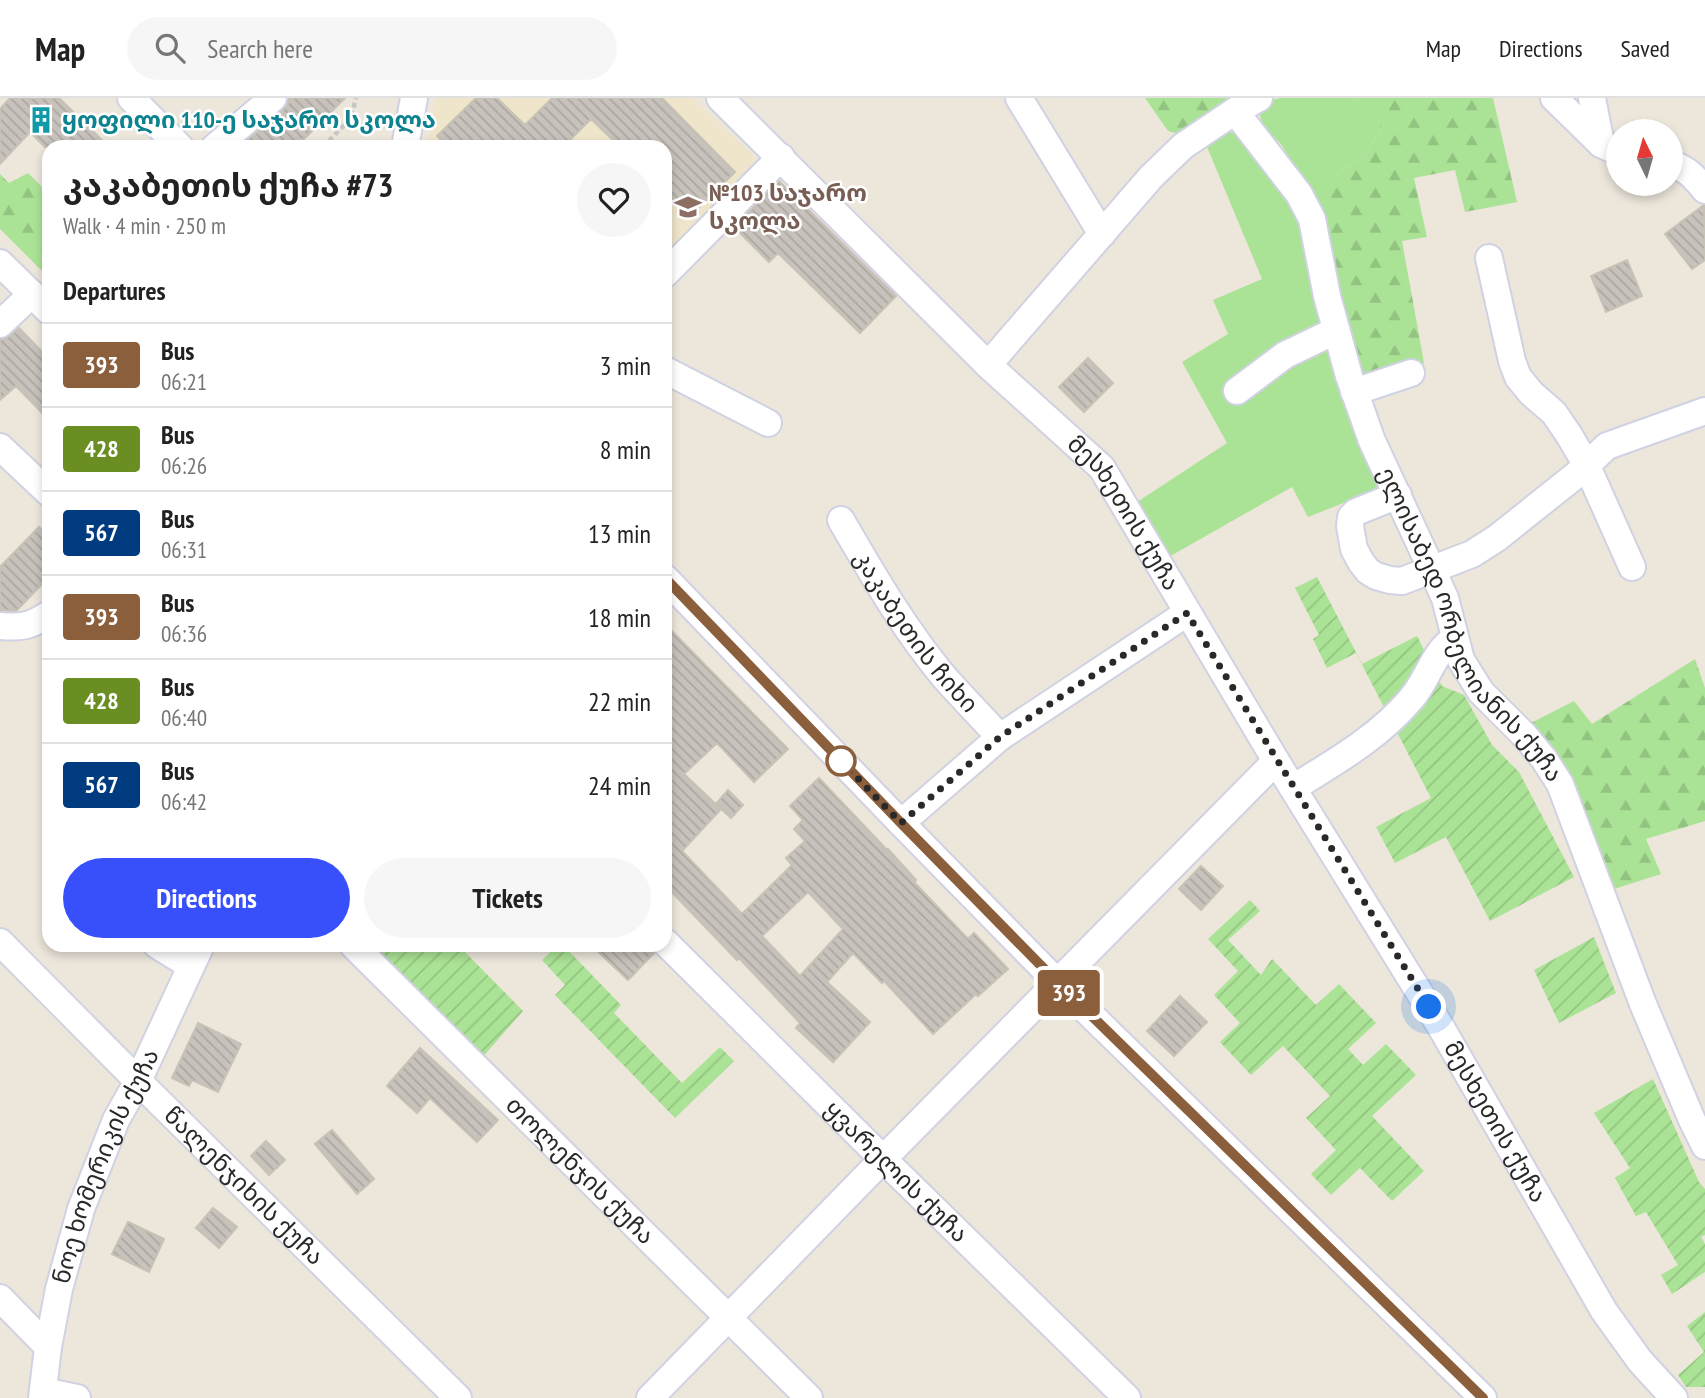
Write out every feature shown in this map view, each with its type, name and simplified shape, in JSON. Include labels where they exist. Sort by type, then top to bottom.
[{"type":"street","points":[[131,98],[173,140]]},
{"type":"street","points":[[223,140],[273,98]]},
{"type":"street","points":[[406,140],[414,98]]},
{"type":"street","name":"მესხეთის ქუჩა","points":[[720,98],[988,365],[1102,468],[1276,761],[1442,1029],[1604,1311],[1640,1362],[1674,1398]]},
{"type":"street","points":[[1019,98],[1102,234]]},
{"type":"street","points":[[988,365],[1151,177],[1183,146],[1259,98]]},
{"type":"street","points":[[1554,98],[1606,144]]},
{"type":"street","points":[[1591,98],[1606,137]]},
{"type":"street","name":"ელისაბედ ორბელიანის ქუჩა","points":[[1235,111],[1299,194],[1312,219],[1335,331],[1354,392],[1372,440],[1445,598],[1461,660],[1481,692],[1544,759],[1560,784],[1643,1004],[1705,1146]]},
{"type":"street","points":[[672,267],[781,157]]},
{"type":"street","points":[[1684,170],[1693,175],[1705,190]]},
{"type":"street","points":[[1489,258],[1511,361],[1518,377],[1531,393],[1554,413],[1569,435],[1586,464],[1632,567]]},
{"type":"street","points":[[0,263],[40,303],[0,324]]},
{"type":"street","points":[[1237,391],[1285,355],[1335,331]]},
{"type":"street","points":[[672,373],[768,423]]},
{"type":"street","points":[[1354,392],[1411,373]]},
{"type":"street","points":[[1398,495],[1356,512],[1351,517],[1350,534],[1354,549],[1368,571],[1376,576],[1402,581],[1472,554],[1497,538],[1576,475],[1607,446],[1705,411]]},
{"type":"street","points":[[0,447],[42,486]]},
{"type":"street","name":"კაკაბეთის ჩიხი","points":[[841,520],[883,592],[911,633],[945,677],[1000,737]]},
{"type":"street","points":[[672,585],[1057,982],[1483,1398]]},
{"type":"street","points":[[901,823],[1000,737],[1187,613]]},
{"type":"street","points":[[0,626],[19,628],[42,619]]},
{"type":"street","points":[[1293,788],[1357,748],[1392,717],[1411,699],[1426,678],[1440,649],[1455,638]]},
{"type":"street","points":[[650,1398],[1276,761]]},
{"type":"street","name":"წალენჯიხის ქუჩა","points":[[0,942],[458,1398]]},
{"type":"street","name":"ყვარელის ქუჩა","points":[[672,949],[1127,1398]]},
{"type":"street","name":"თოლენჯის ქუჩა","points":[[360,952],[809,1398]]},
{"type":"street","name":"ნოე ხომერიკის ქუჩა","points":[[43,1395],[48,1347],[59,1289],[81,1209],[116,1120],[138,1081],[196,955]]},
{"type":"street","points":[[0,1298],[48,1347]]},
{"type":"street","points":[[43,1395],[77,1398]]},
{"type":"path","points":[[330,140],[351,118],[356,98]]},
{"type":"shaded area","name":"№103 საჯარო სკოლა","points":[[435,98],[692,98],[758,161],[672,246],[672,140],[428,140]]},
{"type":"green space","points":[[1145,98],[1242,98],[1175,133],[1168,131]]},
{"type":"green space","points":[[1280,98],[1356,98],[1378,118],[1381,130],[1363,156],[1334,176],[1327,228],[1281,144],[1263,127],[1260,115],[1265,102]]},
{"type":"green space","points":[[1356,98],[1493,98],[1517,202],[1465,212],[1455,170],[1414,178],[1427,237],[1402,241],[1424,363],[1362,384],[1349,348],[1328,243],[1325,207],[1334,176],[1363,156],[1381,130],[1378,118]]},
{"type":"green space","points":[[1230,132],[1240,134],[1278,187],[1302,229],[1336,379],[1379,489],[1308,517],[1292,487],[1167,558],[1134,504],[1227,443],[1182,362],[1228,334],[1213,300],[1262,279],[1205,142]]},
{"type":"green space","points":[[28,173],[42,187],[42,271],[0,229],[0,174],[9,183]]},
{"type":"green space","points":[[1317,577],[1362,664],[1417,636],[1442,686],[1464,695],[1492,745],[1519,772],[1574,877],[1490,921],[1446,837],[1395,863],[1376,827],[1431,798],[1356,653],[1327,668],[1313,639],[1319,635],[1295,588]]},
{"type":"green space","points":[[1695,659],[1705,688],[1705,821],[1646,839],[1661,874],[1614,889],[1527,720],[1533,722],[1574,701],[1592,724]]},
{"type":"green space","points":[[1250,900],[1260,911],[1228,940],[1261,975],[1272,959],[1316,1005],[1339,984],[1376,1023],[1348,1049],[1363,1065],[1386,1044],[1416,1075],[1372,1116],[1424,1171],[1392,1201],[1360,1168],[1331,1195],[1311,1174],[1336,1150],[1306,1118],[1330,1096],[1283,1046],[1251,1075],[1220,1042],[1240,1023],[1214,995],[1238,971],[1208,939]]},
{"type":"green space","points":[[1594,937],[1616,993],[1559,1023],[1534,970]]},
{"type":"green space","points":[[378,952],[465,952],[523,1011],[481,1059]]},
{"type":"green space","points":[[551,952],[570,952],[621,1005],[614,1013],[682,1083],[720,1047],[734,1061],[675,1118],[555,995],[565,985],[542,960]]},
{"type":"green space","points":[[1653,1079],[1699,1182],[1705,1189],[1705,1235],[1701,1237],[1705,1244],[1705,1272],[1672,1294],[1661,1275],[1678,1265],[1646,1212],[1636,1216],[1615,1178],[1630,1168],[1594,1113]]},
{"type":"green space","points":[[1705,1312],[1705,1387],[1686,1387],[1678,1375],[1704,1352],[1687,1326]]},
{"type":"building","name":"ყოფილი 110-ე საჯარო სკოლა","points":[[10,98],[59,98],[102,140],[42,140],[42,144],[30,132],[0,164],[0,109]]},
{"type":"building","name":"ყოფილი 110-ე საჯარო სკოლა","points":[[288,98],[345,98],[303,140],[247,140],[288,104]]},
{"type":"building","points":[[476,98],[497,98],[525,125],[552,98],[662,98],[735,172],[689,217],[672,200],[672,140],[613,140],[591,119],[570,140],[441,140],[437,136]]},
{"type":"building","points":[[779,181],[896,296],[860,333],[778,253],[769,262],[734,227]]},
{"type":"building","points":[[1704,205],[1705,260],[1692,269],[1665,234]]},
{"type":"building","points":[[1627,260],[1642,296],[1606,312],[1591,276]]},
{"type":"building","points":[[19,328],[42,352],[42,413],[16,386],[0,400],[0,339],[10,336]]},
{"type":"building","points":[[1088,358],[1113,383],[1084,412],[1059,387]]},
{"type":"building","points":[[39,527],[42,530],[42,584],[16,611],[0,610],[0,567]]},
{"type":"building","points":[[672,631],[788,749],[754,782],[717,743],[684,774],[721,809],[682,851],[742,914],[792,865],[786,858],[805,841],[794,829],[803,820],[790,806],[819,778],[888,849],[916,880],[914,882],[968,939],[974,933],[1008,969],[933,1034],[884,981],[882,983],[853,953],[827,982],[870,1022],[833,1062],[796,1028],[800,1023],[672,892]],"holes":[[[808,892],[843,929],[800,976],[762,936]]]},
{"type":"building","points":[[728,790],[743,805],[731,818],[716,804]]},
{"type":"building","points":[[1201,866],[1223,886],[1201,910],[1179,889]]},
{"type":"building","points":[[598,952],[654,952],[628,980]]},
{"type":"building","points":[[1180,996],[1207,1022],[1174,1056],[1147,1031]]},
{"type":"building","points":[[198,1023],[241,1044],[218,1092],[192,1080],[189,1086],[172,1078]]},
{"type":"building","points":[[420,1048],[498,1120],[477,1142],[430,1098],[417,1113],[387,1086]]},
{"type":"building","points":[[332,1130],[374,1179],[357,1194],[315,1144]]},
{"type":"building","points":[[266,1141],[285,1160],[269,1175],[251,1156]]},
{"type":"building","points":[[213,1208],[237,1227],[219,1248],[196,1228]]},
{"type":"building","points":[[128,1222],[164,1239],[149,1272],[112,1254]]},
{"type":"bus line","name":"393","points":[[672,585],[1057,982],[1483,1398]]},
{"type":"place","name":"ყოფილი 110-ე საჯარო სკოლა","points":[[41,120]]},
{"type":"place","name":"№103 საჯარო სკოლა","points":[[688,207]]},
{"type":"route","points":[[841,761],[901,823],[1000,737],[1187,613],[1429,1007]]}]
